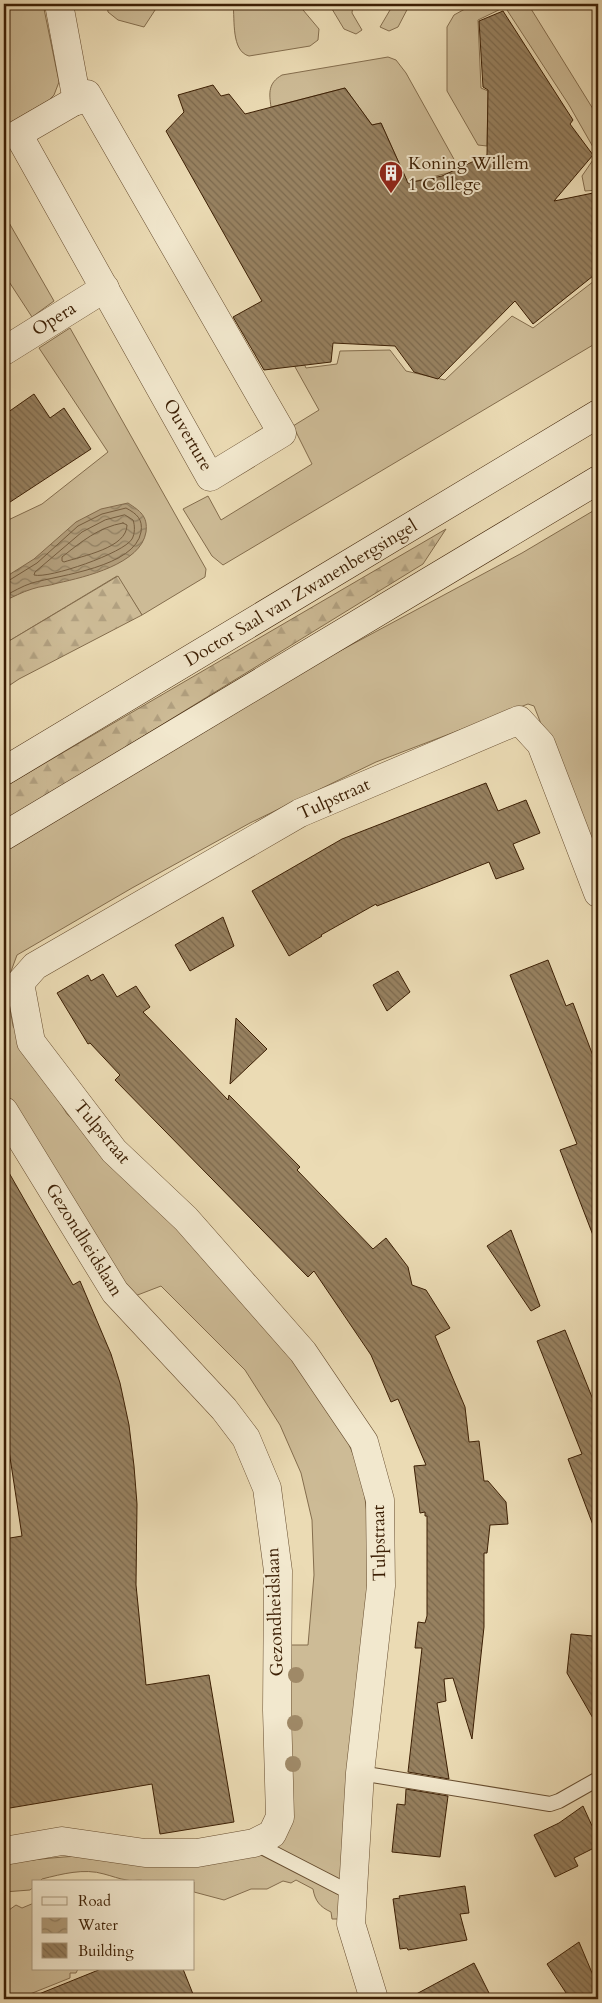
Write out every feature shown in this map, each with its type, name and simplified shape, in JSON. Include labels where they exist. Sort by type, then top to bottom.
[{"type":"street","points":[[59,4],[76,101]]},
{"type":"street","name":"Ouverture","points":[[87,94],[282,434],[210,477],[18,134],[76,101],[87,94]]},
{"type":"street","name":"Opera","points":[[4,351],[105,288]]},
{"type":"street","name":"Doctor Saal van Zwanenbergsingel","points":[[4,771],[598,414]]},
{"type":"street","points":[[4,836],[598,480]]},
{"type":"street","name":"Tulpstraat","points":[[374,1999],[351,1924],[360,1773],[381,1586],[380,1500],[364,1442],[302,1352],[186,1219],[114,1151],[31,1042],[20,983],[34,966],[300,813],[519,720],[542,744],[598,893]]},
{"type":"street","name":"Gezondheidslaan","points":[[4,1111],[115,1292],[229,1416],[246,1438],[267,1488],[278,1570],[280,1817],[272,1834],[254,1843],[196,1853],[145,1853],[62,1841],[4,1851]]},
{"type":"lane","points":[[360,1773],[550,1804],[559,1802],[598,1779]]},
{"type":"lane","points":[[254,1843],[353,1894]]},
{"type":"green space","points":[[4,4],[43,4],[59,82],[54,95],[49,100],[4,126]]},
{"type":"green space","points":[[107,4],[159,4],[144,27],[118,20],[108,12]]},
{"type":"green space","points":[[233,4],[298,4],[319,29],[318,40],[310,46],[249,56],[243,53],[237,42]]},
{"type":"green space","points":[[329,4],[353,4],[352,13],[362,30],[356,34],[344,29]]},
{"type":"green space","points":[[389,4],[410,4],[398,27],[389,31],[380,27],[390,10]]},
{"type":"green space","points":[[474,4],[528,4],[598,117],[598,190],[585,191],[582,176],[597,154],[569,105],[505,7],[478,20],[481,88],[488,91],[487,146],[478,145],[447,91],[447,27],[454,15]]},
{"type":"green space","points":[[388,57],[396,60],[406,73],[460,170],[408,183],[381,123],[372,125],[345,88],[271,107],[270,89],[274,81],[282,75]]},
{"type":"green space","points":[[4,214],[54,301],[32,317],[4,274]]},
{"type":"green space","points":[[598,278],[598,342],[223,565],[212,556],[183,509],[208,496],[221,520],[312,464],[293,426],[319,410],[260,304],[287,325],[306,368],[337,364],[340,351],[390,350],[406,371],[445,380],[512,316],[533,328]]},
{"type":"green space","points":[[70,328],[206,569],[205,577],[142,615],[117,576],[4,644],[4,522],[42,504],[108,452],[39,348]]},
{"type":"green space","points":[[598,508],[598,868],[534,706],[528,704],[376,762],[250,823],[132,888],[17,955],[6,985],[13,1026],[67,1114],[273,1325],[333,1406],[362,1476],[372,1551],[339,1919],[332,1919],[331,1912],[321,1906],[315,1897],[313,1889],[296,1880],[291,1883],[283,1881],[267,1889],[251,1889],[224,1900],[195,1892],[195,1880],[130,1880],[96,1872],[65,1874],[41,1880],[32,1880],[32,1888],[30,1890],[4,1892],[4,1864],[101,1855],[266,1853],[285,1645],[308,1645],[314,1575],[312,1520],[301,1473],[280,1425],[245,1370],[161,1286],[135,1296],[55,1186],[4,1087],[4,850],[323,660],[522,553]]},
{"type":"green space","points":[[446,529],[423,564],[4,822],[4,787]]},
{"type":"green space","points":[[118,576],[142,615],[19,679],[4,689],[4,644]]},
{"type":"green space","points":[[32,1904],[32,1970],[78,1970],[76,1973],[70,1973],[70,1978],[20,1998],[17,1994],[11,1998],[7,1995],[4,1997],[4,1906],[7,1905],[9,1910],[16,1905],[22,1908]]},
{"type":"water","points":[[128,503],[142,514],[146,522],[146,532],[142,543],[134,553],[123,561],[96,573],[35,588],[4,601],[4,578],[34,559],[76,522],[101,509]]},
{"type":"building","name":"Koning Willem 1 College","points":[[503,11],[573,120],[570,124],[593,155],[554,201],[598,192],[598,272],[533,324],[515,301],[438,379],[414,372],[395,346],[333,343],[331,362],[264,370],[233,317],[262,301],[166,131],[184,112],[178,95],[213,85],[221,96],[229,94],[245,114],[345,88],[372,125],[381,123],[408,183],[442,176],[487,155],[488,90],[483,87],[479,21]]},
{"type":"building","points":[[34,394],[50,418],[64,408],[91,449],[4,506],[4,415]]},
{"type":"building","points":[[486,783],[498,811],[526,800],[540,833],[513,844],[524,869],[496,879],[489,862],[377,906],[376,904],[321,935],[289,956],[252,891],[342,839]]},
{"type":"building","points":[[223,917],[234,946],[190,971],[175,945]]},
{"type":"building","points":[[548,960],[566,1006],[573,1003],[598,1069],[598,1243],[596,1243],[560,1150],[577,1144],[510,975]]},
{"type":"building","points":[[398,971],[410,992],[387,1011],[373,985]]},
{"type":"building","points":[[103,974],[117,997],[136,986],[150,1007],[143,1012],[228,1100],[229,1095],[300,1167],[297,1170],[373,1249],[386,1238],[408,1267],[412,1285],[426,1290],[450,1328],[435,1336],[465,1407],[469,1442],[479,1441],[484,1481],[488,1481],[506,1502],[508,1524],[490,1525],[487,1553],[484,1553],[484,1627],[472,1739],[453,1678],[444,1679],[446,1701],[437,1703],[449,1779],[408,1772],[422,1648],[415,1648],[418,1622],[425,1623],[427,1616],[427,1516],[425,1516],[425,1512],[420,1513],[414,1466],[426,1465],[398,1399],[391,1402],[371,1355],[314,1271],[308,1277],[115,1080],[120,1075],[90,1043],[88,1044],[57,993],[88,975],[91,981]]},
{"type":"building","points":[[236,1018],[267,1049],[230,1084]]},
{"type":"building","points":[[4,1164],[73,1285],[80,1281],[111,1354],[120,1383],[129,1425],[134,1466],[137,1504],[136,1585],[146,1685],[209,1675],[234,1822],[160,1834],[152,1784],[4,1809],[4,1539],[22,1536],[4,1418]]},
{"type":"building","points":[[511,1230],[540,1306],[531,1311],[487,1246]]},
{"type":"building","points":[[565,1330],[598,1412],[598,1533],[596,1533],[568,1459],[582,1454],[537,1341]]},
{"type":"building","points":[[571,1634],[593,1636],[598,1649],[598,1727],[567,1673]]},
{"type":"building","points":[[406,1789],[448,1796],[440,1857],[392,1852],[397,1804],[405,1805]]},
{"type":"building","points":[[583,1806],[598,1839],[598,1846],[574,1858],[578,1866],[555,1877],[534,1835],[559,1823]]},
{"type":"building","points":[[465,1886],[469,1913],[460,1914],[467,1940],[408,1950],[407,1948],[400,1949],[393,1899],[400,1898],[399,1896]]},
{"type":"building","points":[[579,1942],[598,1987],[598,1999],[570,1999],[547,1964]]},
{"type":"building","points":[[474,1963],[492,1999],[407,1999]]},
{"type":"building","points":[[99,1970],[183,1970],[195,1999],[29,1999]]},
{"type":"place","name":"Koning Willem 1 College","points":[[391,194]]}]
